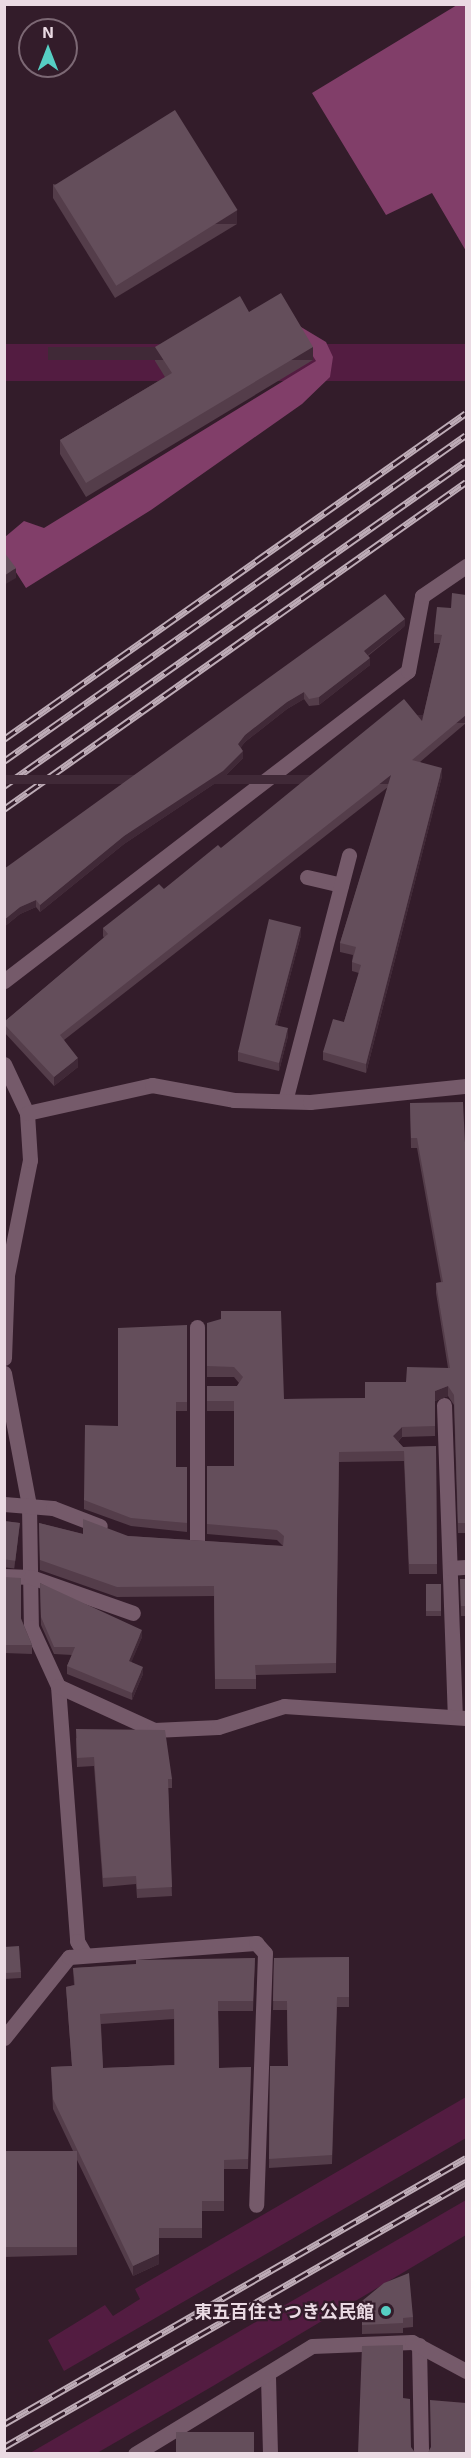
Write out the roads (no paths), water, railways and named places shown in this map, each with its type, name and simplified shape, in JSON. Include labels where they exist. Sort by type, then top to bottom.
[{"type":"street","points":[[4,981],[408,671],[422,596],[466,566]]},
{"type":"street","points":[[285,1101],[349,855]]},
{"type":"street","points":[[307,877],[341,885]]},
{"type":"street","points":[[4,1064],[27,1113],[30,1160],[7,1275],[4,1358]]},
{"type":"street","points":[[27,1113],[152,1085],[234,1100],[285,1101],[466,1086]]},
{"type":"street","points":[[197,1327],[191,1540],[219,1543]]},
{"type":"street","points":[[4,1373],[29,1505],[33,1633],[58,1686],[77,1941],[84,1953]]},
{"type":"street","points":[[196,1386],[215,1387]]},
{"type":"street","points":[[58,1686],[153,1730],[218,1727],[284,1706],[461,1718],[450,1568],[444,1405]]},
{"type":"street","points":[[424,1446],[445,1446]]},
{"type":"street","points":[[4,1504],[29,1505],[118,1532]]},
{"type":"street","points":[[450,1568],[466,1567]]},
{"type":"street","points":[[4,1576],[31,1577],[134,1613]]},
{"type":"street","points":[[4,2038],[69,1957],[84,1953],[256,1943],[265,1953],[256,2205]]},
{"type":"street","points":[[418,2345],[421,2454]]},
{"type":"street","points":[[135,2454],[268,2377],[312,2346],[418,2345],[466,2371]]},
{"type":"street","points":[[268,2377],[270,2454]]},
{"type":"railway","points":[[4,739],[466,413]]},
{"type":"railway","points":[[4,761],[466,435]]},
{"type":"railway","points":[[4,786],[466,461]]},
{"type":"railway","points":[[4,809],[466,482]]},
{"type":"railway","points":[[4,2424],[466,2158]]},
{"type":"railway","points":[[4,2447],[466,2182]]},
{"type":"place","name":"東五百住さつき公民館","points":[[386,2311]]}]
